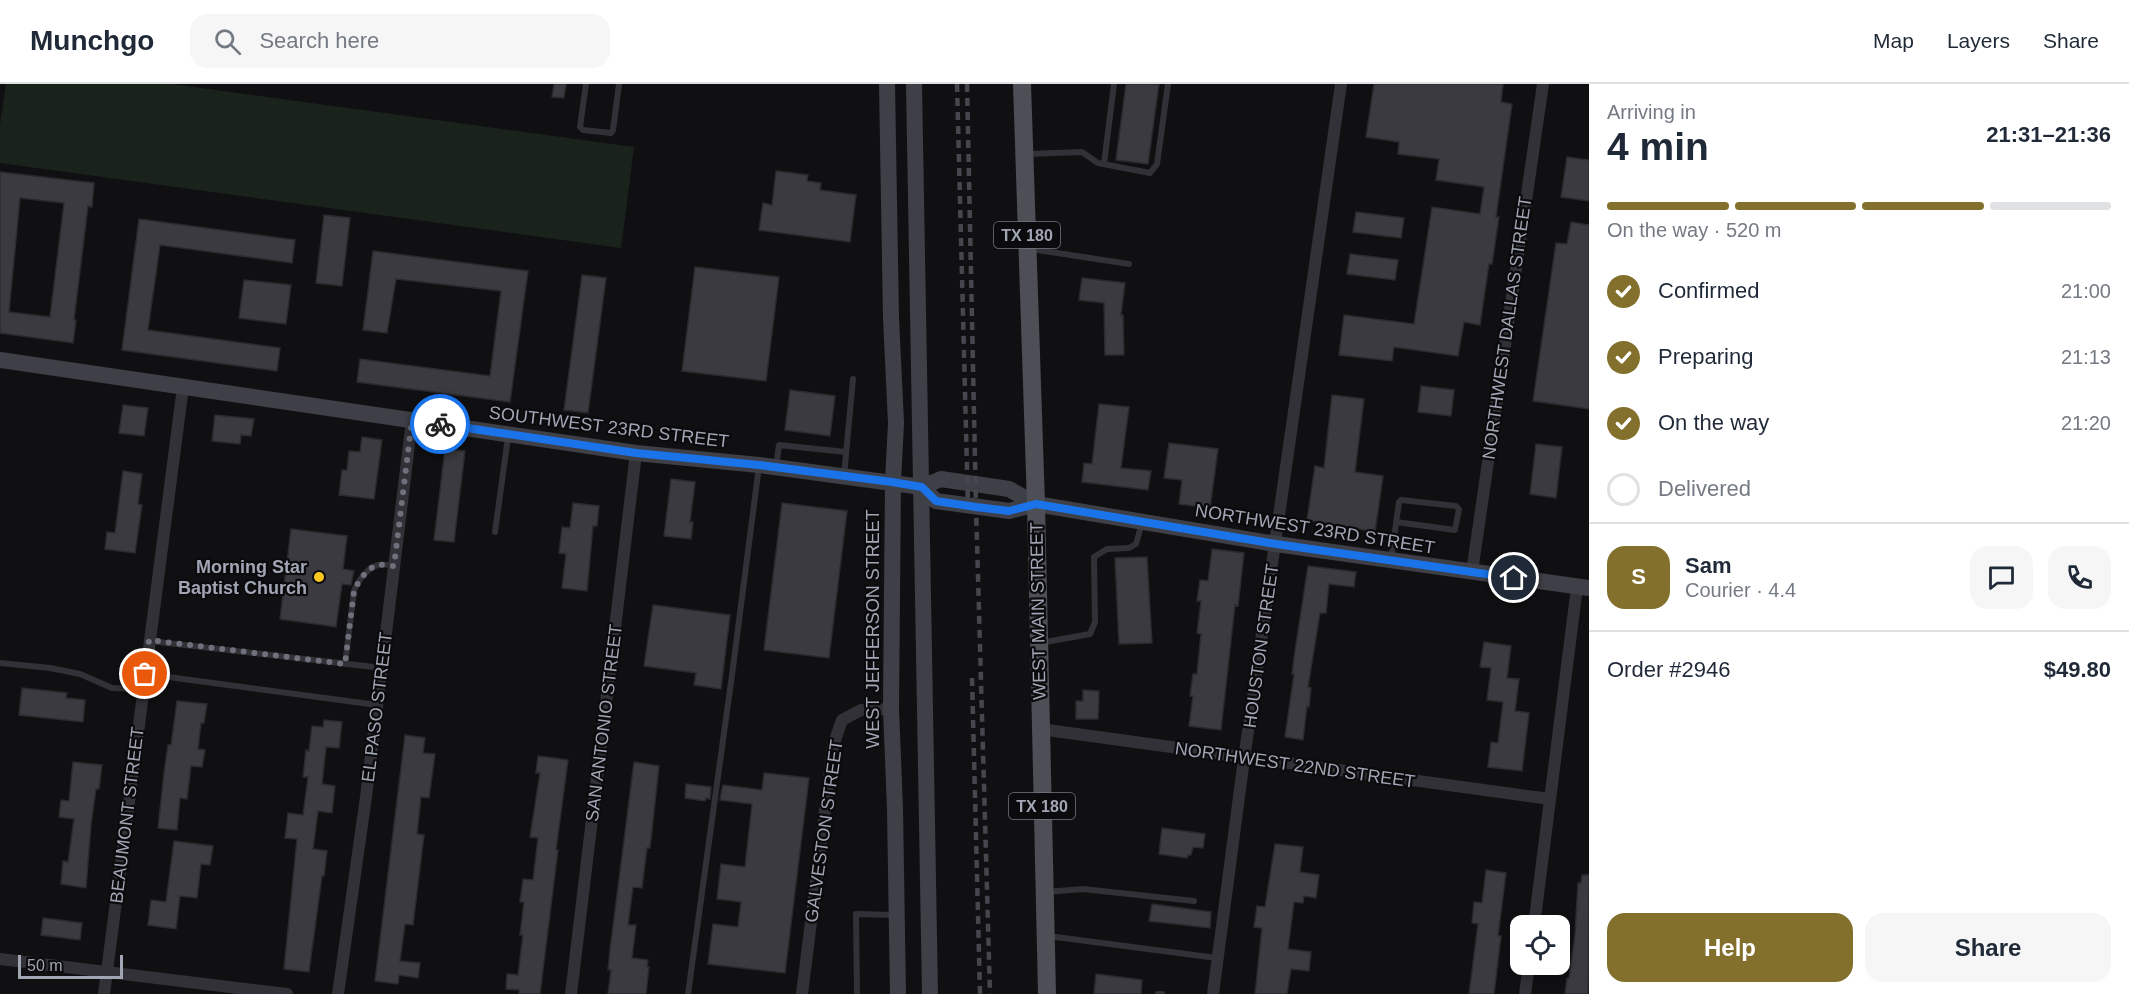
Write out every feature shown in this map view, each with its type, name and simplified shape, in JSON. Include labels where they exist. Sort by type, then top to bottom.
[{"type":"main road","name":"WEST JEFFERSON STREET","points":[[887,84],[890,271],[896,423],[892,482],[891,709],[898,994]]},
{"type":"main road","points":[[914,84],[930,994]]},
{"type":"main road","name":"WEST MAIN STREET","points":[[1023,84],[1036,504],[1047,994]]},
{"type":"main road","points":[[890,271],[918,268]]},
{"type":"main road","name":"SOUTHWEST 23RD STREET","points":[[0,360],[636,453],[759,465],[892,482]]},
{"type":"main road","name":"NORTHWEST 23RD STREET","points":[[892,482],[922,487],[941,479],[1009,489],[1036,504],[1276,544],[1583,588]]},
{"type":"street","name":"HOUSTON STREET","points":[[1213,994],[1244,759],[1341,84]]},
{"type":"street","name":"NORTHWEST DALLAS STREET","points":[[1472,572],[1543,84]]},
{"type":"street","name":"BEAUMONT STREET","points":[[105,994],[183,387]]},
{"type":"street","name":"EL PASO STREET","points":[[338,994],[382,668],[412,420]]},
{"type":"street","name":"SAN ANTONIO STREET","points":[[571,994],[636,453]]},
{"type":"street","points":[[1535,915],[1550,799],[1583,588]]},
{"type":"street","name":"GALVESTON STREET","points":[[802,994],[833,746],[842,720],[861,710],[891,709]]},
{"type":"street","name":"NORTHWEST 22ND STREET","points":[[1040,729],[1244,759],[1550,799]]},
{"type":"street","points":[[0,959],[286,994]]},
{"type":"street","points":[[1525,994],[1528,975]]},
{"type":"lane","points":[[586,84],[580,127],[584,130],[611,133],[619,84]]},
{"type":"lane","points":[[1104,164],[1114,84]]},
{"type":"lane","points":[[1024,154],[1082,152],[1098,163],[1150,173],[1157,164],[1168,84]]},
{"type":"lane","points":[[1027,249],[1129,264]]},
{"type":"lane","points":[[844,476],[853,379]]},
{"type":"lane","points":[[495,532],[508,433]]},
{"type":"lane","points":[[776,468],[779,445],[846,452]]},
{"type":"lane","points":[[688,994],[759,465]]},
{"type":"lane","points":[[1390,560],[1399,502],[1403,499],[1455,506],[1459,509],[1455,530],[1396,522]]},
{"type":"lane","points":[[1038,644],[1090,634],[1095,622],[1094,557],[1107,549],[1129,548],[1137,544],[1142,522]]},
{"type":"lane","points":[[345,664],[354,591],[357,584],[372,567],[379,564],[394,566]]},
{"type":"lane","points":[[149,640],[382,668]]},
{"type":"lane","points":[[0,663],[50,668],[80,674],[112,688],[143,688]]},
{"type":"lane","points":[[145,674],[377,705]]},
{"type":"lane","points":[[1045,892],[1083,889],[1194,901]]},
{"type":"lane","points":[[857,994],[856,914],[897,915]]},
{"type":"lane","points":[[1046,936],[1217,958]]},
{"type":"shaded area","points":[[6,84],[172,84],[634,147],[621,248],[0,163],[0,125]]},
{"type":"building","points":[[554,84],[566,84],[564,98],[552,97]]},
{"type":"building","points":[[1126,84],[1159,84],[1148,164],[1116,160]]},
{"type":"building","points":[[1374,84],[1503,84],[1501,102],[1512,104],[1496,217],[1499,217],[1480,325],[1464,322],[1458,356],[1394,347],[1392,361],[1339,355],[1344,315],[1414,324],[1432,207],[1480,214],[1484,187],[1436,180],[1439,159],[1398,154],[1399,142],[1366,137]]},
{"type":"building","points":[[1567,157],[1589,160],[1589,201],[1561,197]]},
{"type":"building","points":[[776,171],[808,175],[807,181],[821,183],[820,190],[856,195],[850,242],[759,230],[763,203],[772,205]]},
{"type":"building","points":[[0,172],[94,183],[92,207],[88,206],[73,343],[0,333]],"holes":[[[20,198],[64,203],[50,317],[9,312]]]},
{"type":"building","points":[[1356,212],[1404,218],[1401,238],[1353,232]]},
{"type":"building","points":[[324,215],[350,218],[342,286],[316,283]]},
{"type":"building","points":[[139,219],[295,240],[292,263],[160,245],[148,330],[280,348],[277,371],[122,350]]},
{"type":"building","points":[[1571,222],[1589,225],[1589,409],[1533,401],[1556,243],[1567,244]]},
{"type":"building","points":[[373,251],[528,271],[510,402],[357,382],[360,359],[490,376],[501,291],[396,279],[387,333],[363,330]]},
{"type":"building","points":[[1350,254],[1398,260],[1395,280],[1347,274]]},
{"type":"building","points":[[695,267],[779,277],[766,381],[682,371]]},
{"type":"building","points":[[582,275],[606,278],[588,413],[564,410]]},
{"type":"building","points":[[1082,278],[1125,283],[1121,315],[1123,315],[1124,355],[1105,355],[1104,303],[1079,300]]},
{"type":"building","points":[[244,280],[291,285],[286,324],[239,318]]},
{"type":"building","points":[[1421,386],[1454,390],[1451,416],[1418,412]]},
{"type":"building","points":[[790,390],[835,396],[830,436],[785,430]]},
{"type":"building","points":[[1332,395],[1364,399],[1355,472],[1383,476],[1375,532],[1307,520],[1315,466],[1324,468]]},
{"type":"building","points":[[1099,404],[1129,407],[1121,468],[1151,471],[1148,490],[1082,482],[1084,463],[1092,464]]},
{"type":"building","points":[[123,405],[148,408],[144,436],[119,433]]},
{"type":"building","points":[[215,415],[254,419],[251,436],[241,435],[240,444],[212,441]]},
{"type":"building","points":[[362,437],[382,440],[374,499],[339,495],[342,470],[347,470],[349,451],[360,452]]},
{"type":"building","points":[[1169,443],[1218,449],[1210,508],[1179,504],[1182,480],[1164,478]]},
{"type":"building","points":[[1536,444],[1562,447],[1556,498],[1530,494]]},
{"type":"building","points":[[445,449],[465,451],[454,542],[434,540]]},
{"type":"building","points":[[123,471],[142,474],[138,504],[142,505],[135,553],[105,549],[107,532],[115,533]]},
{"type":"building","points":[[671,479],[695,482],[690,522],[693,522],[691,539],[664,536]]},
{"type":"building","points":[[573,503],[599,506],[597,526],[593,526],[587,591],[562,588],[566,554],[559,553],[562,527],[570,528]]},
{"type":"building","points":[[782,503],[847,511],[829,658],[764,650]]},
{"type":"building","name":"Morning Star Baptist Church","points":[[291,529],[347,536],[343,569],[354,571],[351,585],[342,584],[336,627],[280,619]]},
{"type":"building","points":[[1212,549],[1244,553],[1238,606],[1235,605],[1221,730],[1189,726],[1193,696],[1190,696],[1193,674],[1197,674],[1201,634],[1197,633],[1201,601],[1197,601],[1200,580],[1208,581]]},
{"type":"building","points":[[1147,557],[1152,643],[1119,644],[1115,558]]},
{"type":"building","points":[[1308,566],[1356,572],[1354,587],[1329,584],[1326,613],[1320,613],[1308,687],[1311,688],[1303,740],[1285,737]]},
{"type":"building","points":[[653,605],[730,615],[721,689],[694,685],[696,673],[644,666]]},
{"type":"building","points":[[1484,642],[1511,646],[1507,678],[1519,679],[1515,711],[1529,713],[1522,771],[1488,767],[1491,742],[1498,743],[1503,702],[1487,700],[1491,668],[1480,667]]},
{"type":"building","points":[[22,688],[67,693],[66,698],[85,700],[83,722],[19,715]]},
{"type":"building","points":[[1083,690],[1099,691],[1098,719],[1076,719],[1076,701],[1083,701]]},
{"type":"building","points":[[177,701],[207,704],[204,723],[201,723],[198,749],[205,750],[202,767],[191,766],[187,799],[180,798],[177,830],[158,828],[168,745],[171,745]]},
{"type":"building","points":[[324,720],[342,722],[339,748],[326,747],[322,784],[335,786],[332,813],[318,811],[313,849],[327,851],[309,972],[284,969],[297,839],[285,838],[288,813],[303,815],[308,777],[303,777],[306,750],[309,751],[312,726],[323,727]]},
{"type":"building","points":[[405,735],[425,738],[423,753],[435,754],[429,798],[421,797],[417,834],[424,835],[413,925],[405,924],[400,961],[420,963],[418,978],[399,975],[398,984],[375,981]]},
{"type":"building","points":[[538,756],[568,760],[540,994],[519,994],[519,990],[506,989],[507,974],[518,975],[523,935],[520,935],[524,902],[520,902],[523,879],[533,880],[538,838],[530,837],[540,773],[536,773]]},
{"type":"building","points":[[73,762],[102,765],[91,825],[86,888],[61,884],[63,861],[68,862],[74,819],[59,817],[61,800],[69,801]]},
{"type":"building","points":[[634,762],[659,766],[650,848],[647,848],[642,888],[633,887],[628,925],[636,925],[632,958],[648,960],[646,994],[608,994],[611,970],[608,970],[610,950]]},
{"type":"building","points":[[764,773],[809,778],[785,973],[708,964],[713,924],[738,927],[741,902],[717,899],[721,864],[745,867],[752,804],[720,800],[722,788],[723,785],[762,790]]},
{"type":"building","points":[[686,784],[711,787],[710,799],[706,798],[705,801],[685,798]]},
{"type":"building","points":[[1162,828],[1205,834],[1203,848],[1193,847],[1191,855],[1187,858],[1159,854]]},
{"type":"building","points":[[174,841],[213,846],[210,865],[201,864],[197,898],[180,896],[176,929],[148,925],[151,900],[166,902]]},
{"type":"building","points":[[1275,844],[1303,847],[1300,872],[1319,875],[1316,898],[1304,896],[1303,903],[1294,902],[1288,949],[1311,952],[1309,971],[1291,969],[1287,994],[1255,994],[1262,928],[1254,927],[1257,906],[1265,907]]},
{"type":"building","points":[[1486,870],[1506,873],[1494,994],[1469,994],[1478,924],[1472,923],[1474,902],[1482,903]]},
{"type":"building","points":[[1582,875],[1589,875],[1588,994],[1565,994],[1567,978],[1570,975],[1575,934],[1578,883],[1581,883]]},
{"type":"building","points":[[1152,904],[1211,912],[1210,928],[1149,921]]},
{"type":"building","points":[[43,918],[82,923],[80,940],[41,935]]},
{"type":"building","points":[[1096,974],[1142,980],[1141,994],[1094,994]]},
{"type":"railway","points":[[957,84],[968,507]]},
{"type":"railway","points":[[967,84],[990,994]]},
{"type":"railway","points":[[972,678],[980,994]]},
{"type":"way so far","points":[[145,674],[149,640],[345,664],[354,591],[357,584],[372,567],[379,564],[394,566],[412,420],[440,424]]},
{"type":"place","name":"Morning Star Baptist Church","points":[[319,577]]},
{"type":"route","points":[[440,424],[636,453],[759,465],[892,482],[922,487],[936,501],[1009,511],[1036,504],[1276,544],[1514,578]]}]
